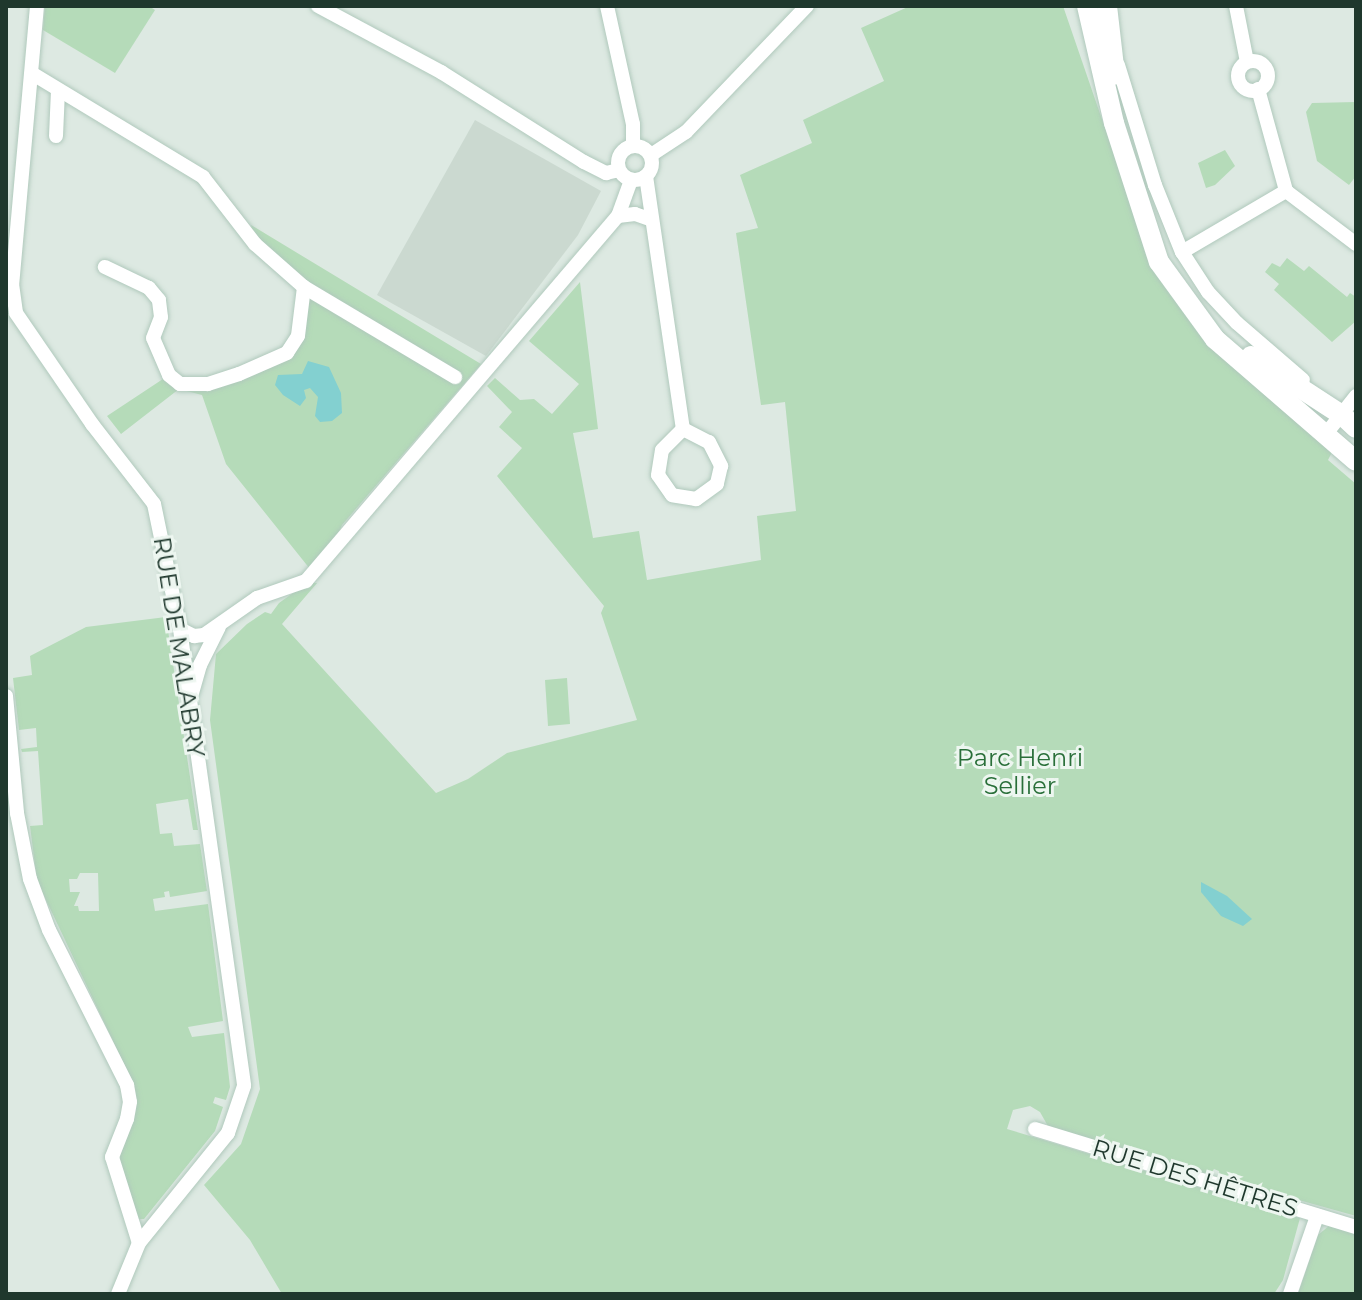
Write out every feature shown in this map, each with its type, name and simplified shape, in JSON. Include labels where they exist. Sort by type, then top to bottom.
[{"type":"main road","points":[[1087,6],[1125,158],[1159,262],[1215,339],[1356,461]]},
{"type":"main road","points":[[1107,6],[1125,158]]},
{"type":"main road","points":[[1191,309],[1251,356],[1349,421]]},
{"type":"street","name":"RUE DE MALABRY","points":[[37,6],[12,284],[16,313],[92,424],[154,504],[180,629],[244,1086],[228,1133],[139,1243],[118,1294]]},
{"type":"street","points":[[318,6],[441,72],[584,162],[606,173],[646,176]]},
{"type":"street","points":[[607,6],[633,124],[633,146]]},
{"type":"street","points":[[651,155],[686,132],[807,6]]},
{"type":"street","points":[[1236,6],[1247,62]]},
{"type":"street","points":[[1111,43],[1155,185],[1182,252],[1208,292],[1237,323],[1349,421]]},
{"type":"street","points":[[1257,61],[1267,71],[1267,80],[1258,89],[1245,88],[1239,81],[1239,72],[1247,62],[1257,61]]},
{"type":"street","points":[[33,74],[203,177],[255,244],[304,287],[455,377]]},
{"type":"street","points":[[1258,89],[1286,191],[1356,244]]},
{"type":"street","points":[[56,136],[58,91]]},
{"type":"street","points":[[180,629],[199,636],[219,627],[257,598],[306,581],[618,216],[625,175],[620,154],[633,146],[643,148],[651,155],[652,166],[646,176],[683,429]]},
{"type":"street","points":[[1182,252],[1286,191]]},
{"type":"street","points":[[618,216],[635,214],[652,220]]},
{"type":"street","points":[[105,267],[149,288],[159,300],[161,317],[153,338],[169,375],[180,384],[218,381],[287,353],[298,336],[304,287]]},
{"type":"street","points":[[1325,435],[1349,421],[1356,396]]},
{"type":"street","points":[[683,429],[709,442],[721,466],[717,484],[696,499],[672,495],[658,475],[662,450],[683,429]]},
{"type":"street","points":[[190,699],[200,665],[219,627]]},
{"type":"street","points":[[6,696],[17,813],[30,879],[49,930],[127,1085],[130,1102],[127,1119],[112,1157],[139,1243]]},
{"type":"street","points":[[6,816],[21,826]]},
{"type":"street","name":"RUE DES HÊTRES","points":[[1035,1129],[1356,1227]]},
{"type":"street","points":[[1290,1294],[1317,1216]]},
{"type":"shaded area","points":[[475,120],[601,191],[578,235],[486,356],[377,295]]},
{"type":"green space","points":[[45,6],[149,6],[155,10],[115,73],[43,30]]},
{"type":"green space","name":"Parc Henri Sellier","points":[[910,6],[1063,6],[1149,256],[1333,450],[1328,460],[1356,484],[1356,1216],[1220,1178],[1219,1171],[1214,1169],[1210,1175],[1054,1131],[1040,1112],[1030,1106],[1013,1110],[1007,1129],[1300,1218],[1283,1280],[1274,1294],[282,1294],[250,1240],[204,1185],[241,1144],[260,1089],[210,720],[216,654],[247,624],[265,612],[271,614],[279,603],[307,583],[317,583],[282,624],[436,793],[468,779],[507,753],[637,720],[601,613],[604,606],[497,476],[522,448],[499,427],[512,412],[487,386],[495,378],[520,400],[534,399],[552,414],[579,384],[529,341],[580,282],[598,429],[573,433],[593,538],[639,531],[647,580],[761,560],[757,516],[796,511],[785,402],[761,405],[736,233],[758,228],[740,175],[812,143],[803,120],[884,81],[861,28]]},
{"type":"green space","points":[[1356,102],[1356,176],[1349,185],[1317,161],[1306,112],[1312,103]]},
{"type":"green space","points":[[1225,150],[1235,166],[1215,185],[1206,188],[1198,163]]},
{"type":"green space","points":[[251,225],[481,364],[342,525],[336,539],[310,569],[226,464],[202,395],[179,389],[121,434],[107,416],[169,375],[208,384],[287,353],[304,287],[255,244]]},
{"type":"green space","points":[[1287,258],[1304,271],[1309,266],[1347,297],[1350,293],[1356,297],[1356,321],[1332,342],[1274,290],[1279,284],[1265,272],[1272,263],[1280,267]]},
{"type":"green space","points":[[166,617],[198,830],[193,830],[188,799],[156,804],[160,834],[172,833],[174,846],[200,844],[207,891],[170,897],[169,891],[164,892],[165,897],[153,899],[155,911],[208,904],[223,1021],[188,1027],[192,1037],[224,1033],[230,1087],[226,1100],[215,1097],[213,1103],[223,1107],[215,1131],[144,1219],[135,1219],[116,1157],[131,1079],[37,881],[30,826],[43,825],[38,751],[22,752],[21,749],[37,747],[36,728],[19,730],[13,678],[32,675],[30,656],[86,627]],"holes":[[[80,873],[98,873],[99,911],[79,911],[78,906],[74,906],[80,892],[70,892],[69,879],[77,879]]]},
{"type":"green space","points":[[567,678],[570,724],[548,726],[545,680]]},
{"type":"green space","points":[[1330,1225],[1356,1232],[1356,1294],[1298,1294],[1318,1235]]},
{"type":"water","points":[[308,361],[329,367],[341,393],[342,413],[332,421],[320,422],[315,416],[318,397],[310,388],[304,390],[306,398],[300,406],[283,395],[275,385],[278,375],[302,374]]},
{"type":"water","points":[[1201,882],[1227,896],[1252,919],[1243,926],[1221,916],[1201,892]]}]
